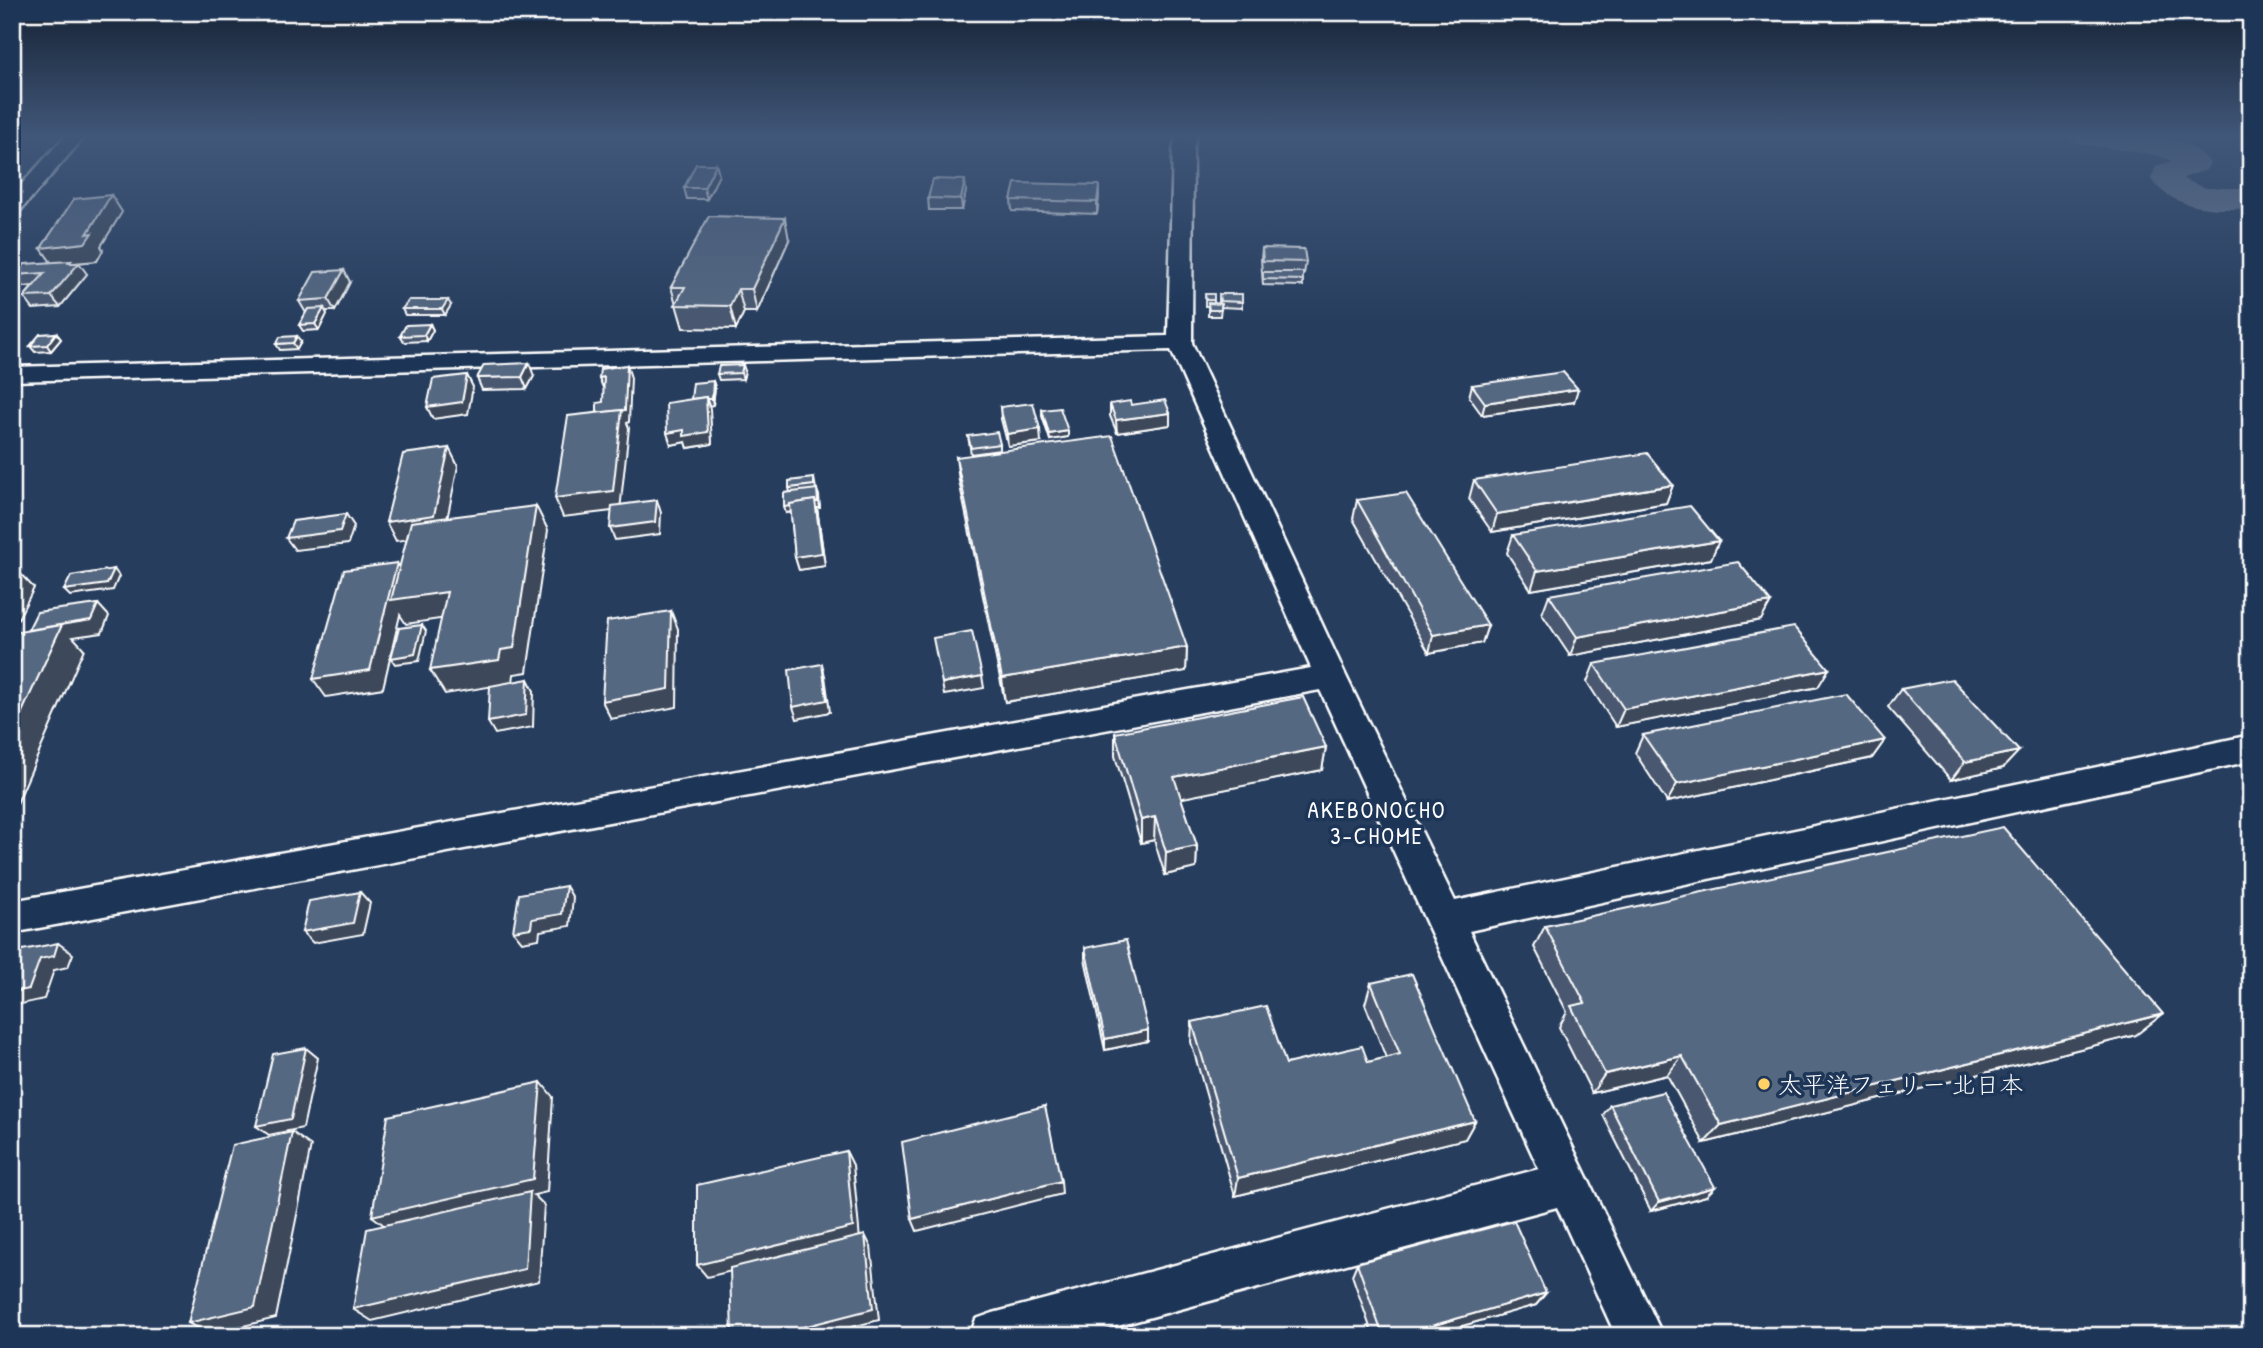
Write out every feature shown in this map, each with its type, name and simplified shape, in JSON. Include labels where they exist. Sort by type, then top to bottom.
[{"type":"street","points":[[1182,198],[1180,343],[1330,676],[1640,1336]]},
{"type":"street","points":[[12,374],[1180,343]]},
{"type":"street","points":[[12,917],[1330,676]]},
{"type":"street","points":[[1444,920],[2251,748]]},
{"type":"street","points":[[993,1336],[1567,1183]]},
{"type":"building","points":[[109,198],[87,234],[92,233],[85,243],[41,248],[74,199]]},
{"type":"building","points":[[1011,198],[1097,198],[1097,202],[1011,200]]},
{"type":"building","points":[[709,216],[785,218],[752,289],[738,289],[730,306],[675,305],[685,287],[671,287]]},
{"type":"building","points":[[1262,248],[1304,249],[1306,262],[1263,261]]},
{"type":"building","points":[[71,261],[69,263],[79,263],[51,296],[24,297],[45,273],[14,275],[25,264]]},
{"type":"building","points":[[344,270],[328,299],[299,301],[315,272]]},
{"type":"building","points":[[12,271],[18,271],[12,282]]},
{"type":"building","points":[[1263,272],[1303,272],[1303,280],[1263,279]]},
{"type":"building","points":[[1205,294],[1214,294],[1214,300],[1206,300]]},
{"type":"building","points":[[1219,294],[1242,294],[1242,302],[1220,301]]},
{"type":"building","points":[[409,300],[448,300],[442,309],[402,309]]},
{"type":"building","points":[[1208,303],[1221,304],[1221,310],[1209,310]]},
{"type":"building","points":[[324,308],[315,324],[299,325],[308,309]]},
{"type":"building","points":[[430,324],[424,335],[400,336],[406,325]]},
{"type":"building","points":[[56,333],[47,345],[30,346],[40,334]]},
{"type":"building","points":[[297,336],[293,343],[276,344],[280,337]]},
{"type":"building","points":[[529,363],[522,377],[477,378],[484,365]]},
{"type":"building","points":[[627,365],[625,410],[597,413],[597,403],[603,402],[604,377],[599,378],[600,369]]},
{"type":"building","points":[[743,365],[741,373],[717,374],[719,366]]},
{"type":"building","points":[[1563,372],[1578,389],[1485,403],[1472,385]]},
{"type":"building","points":[[467,375],[462,402],[427,407],[433,379]]},
{"type":"building","points":[[713,381],[712,399],[691,399],[693,383]]},
{"type":"building","points":[[706,397],[708,432],[684,436],[684,430],[667,433],[666,403]]},
{"type":"building","points":[[1165,400],[1170,413],[1116,420],[1110,404],[1130,401],[1131,405]]},
{"type":"building","points":[[1033,403],[1040,429],[1007,434],[1000,407]]},
{"type":"building","points":[[1060,408],[1068,431],[1049,434],[1042,410]]},
{"type":"building","points":[[622,410],[613,491],[555,498],[568,416]]},
{"type":"building","points":[[997,432],[1000,444],[971,448],[968,436]]},
{"type":"building","points":[[1112,436],[1187,647],[1002,678],[956,457]]},
{"type":"building","points":[[449,448],[434,515],[386,522],[403,454]]},
{"type":"building","points":[[1647,453],[1673,485],[1497,514],[1474,480]]},
{"type":"building","points":[[814,478],[814,485],[789,488],[789,481]]},
{"type":"building","points":[[817,489],[818,502],[815,500],[784,507],[784,493]]},
{"type":"building","points":[[1406,493],[1488,625],[1433,635],[1357,500]]},
{"type":"building","points":[[657,500],[655,522],[610,528],[612,506]]},
{"type":"building","points":[[815,500],[822,553],[795,557],[790,504]]},
{"type":"building","points":[[536,506],[514,648],[501,650],[499,660],[430,670],[447,592],[391,600],[411,522]]},
{"type":"building","points":[[1690,506],[1719,541],[1537,571],[1513,535]]},
{"type":"building","points":[[346,514],[340,531],[286,538],[293,521]]},
{"type":"building","points":[[1738,562],[1771,602],[1577,637],[1549,595]]},
{"type":"building","points":[[397,563],[370,670],[313,679],[344,570]]},
{"type":"building","points":[[114,569],[107,584],[64,590],[71,576]]},
{"type":"building","points":[[98,604],[91,620],[28,630],[37,612]]},
{"type":"building","points":[[671,611],[669,689],[602,701],[607,621]]},
{"type":"building","points":[[62,625],[12,734],[12,633]]},
{"type":"building","points":[[422,625],[415,654],[391,658],[399,628]]},
{"type":"building","points":[[1794,627],[1829,669],[1624,709],[1594,664]]},
{"type":"building","points":[[972,631],[982,676],[942,683],[933,638]]},
{"type":"building","points":[[822,664],[827,700],[793,707],[789,670]]},
{"type":"building","points":[[528,679],[526,715],[488,722],[490,686]]},
{"type":"building","points":[[1952,679],[2019,751],[1965,762],[1901,689]]},
{"type":"building","points":[[1846,694],[1885,740],[1677,784],[1643,735]]},
{"type":"building","points":[[1303,697],[1326,747],[1174,777],[1197,846],[1166,852],[1155,817],[1141,820],[1115,733]]},
{"type":"building","points":[[2003,827],[2163,1014],[1721,1125],[1682,1056],[1605,1074],[1571,1006],[1585,1003],[1545,926]]},
{"type":"building","points":[[566,886],[562,914],[532,919],[531,928],[513,931],[519,894]]},
{"type":"building","points":[[360,892],[353,923],[302,932],[309,901]]},
{"type":"building","points":[[1126,940],[1148,1030],[1105,1039],[1085,948]]},
{"type":"building","points":[[58,943],[54,956],[40,959],[29,989],[12,992],[12,952]]},
{"type":"building","points":[[1412,974],[1475,1121],[1238,1178],[1192,1022],[1266,1006],[1286,1064],[1362,1046],[1368,1062],[1400,1054],[1371,983]]},
{"type":"building","points":[[306,1048],[291,1119],[256,1126],[273,1054]]},
{"type":"building","points":[[541,1082],[533,1179],[372,1216],[388,1116]]},
{"type":"building","points":[[1663,1092],[1715,1187],[1659,1202],[1610,1105]]},
{"type":"building","points":[[1045,1106],[1061,1181],[912,1219],[902,1142]]},
{"type":"building","points":[[292,1132],[255,1307],[188,1323],[232,1145]]},
{"type":"building","points":[[846,1151],[853,1227],[697,1265],[697,1185]]},
{"type":"building","points":[[530,1192],[525,1269],[353,1309],[367,1229]]},
{"type":"building","points":[[1514,1221],[1546,1293],[1396,1336],[1383,1336],[1357,1263]]},
{"type":"building","points":[[865,1235],[873,1309],[768,1336],[732,1336],[730,1268]]},
{"type":"building","points":[[1363,1332],[1365,1336],[1348,1336]]},
{"type":"waterway","points":[[2206,198],[2251,198]]},
{"type":"place","name":"太平洋フェリー 北日本","points":[[1764,1084]]},
{"type":"district","name":"AKEBONOCHO 3-CHOME","points":[[1377,822]]}]
